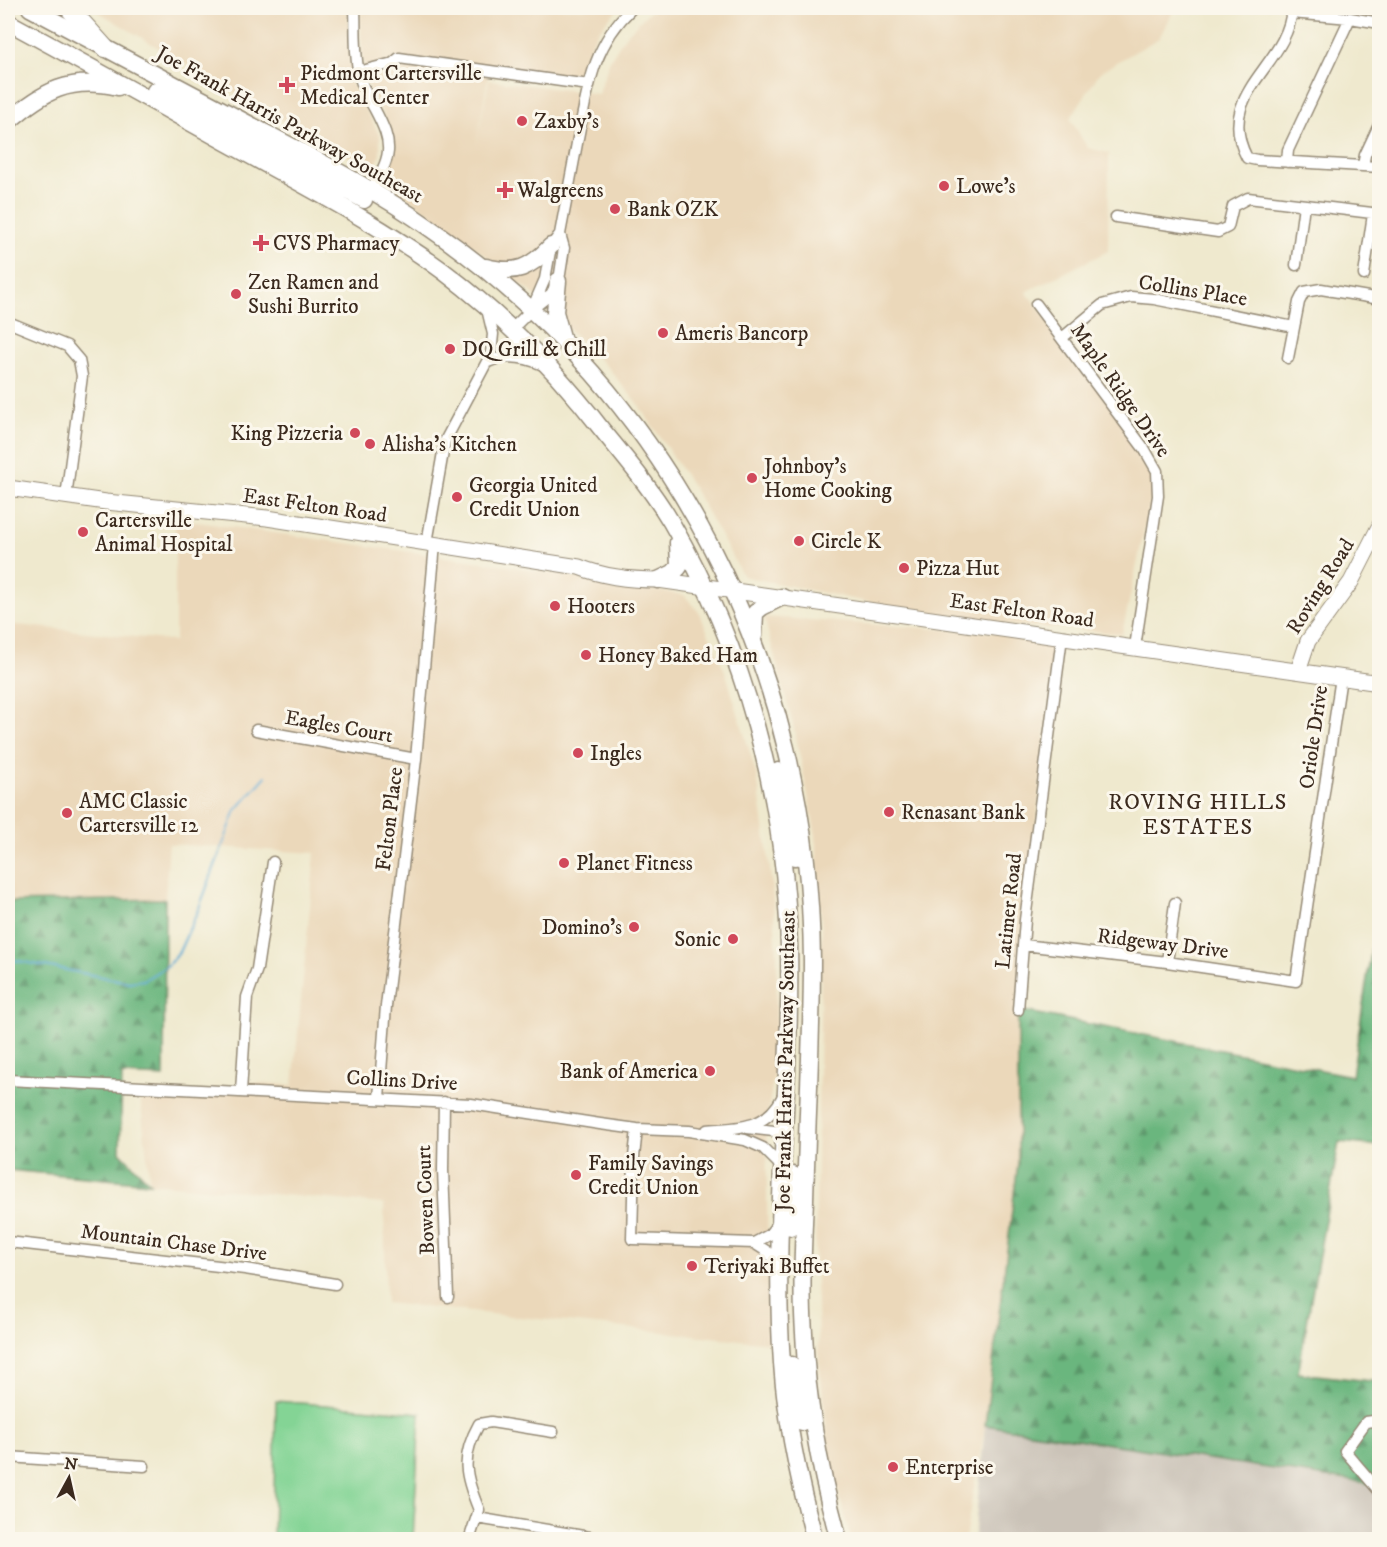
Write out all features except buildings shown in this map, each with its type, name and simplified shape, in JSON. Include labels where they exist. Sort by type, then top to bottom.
[{"type":"highway","points":[[69,8],[105,48]]},
{"type":"main road","name":"Joe Frank Harris Parkway Southeast","points":[[30,8],[105,48],[364,201],[417,253],[485,305],[512,329],[579,399],[640,478],[678,535],[718,588],[755,646],[772,698],[792,776],[805,852],[811,926],[812,1017],[802,1264],[804,1335],[819,1460],[840,1539]]},
{"type":"main road","name":"Joe Frank Harris Parkway Southeast","points":[[8,22],[136,92],[364,201],[430,228],[481,266],[564,341],[615,399],[662,461],[691,507],[718,588],[740,676],[757,729],[775,813],[784,873],[789,946],[780,1220],[780,1327],[791,1435],[814,1539]]},
{"type":"main road","points":[[106,75],[149,88],[195,109],[364,201]]},
{"type":"main road","points":[[8,122],[31,102],[66,85],[93,83],[136,92]]},
{"type":"main road","points":[[481,266],[506,271],[515,270],[531,264],[555,240]]},
{"type":"main road","points":[[558,281],[555,312],[564,341]]},
{"type":"main road","points":[[657,580],[673,573],[679,567],[678,535]]},
{"type":"main road","points":[[718,588],[766,723],[787,810],[805,923],[811,926]]},
{"type":"main road","points":[[755,646],[753,622],[755,613],[782,597]]},
{"type":"main road","points":[[784,873],[794,896],[802,978],[798,1117],[800,1123],[807,1125]]},
{"type":"main road","points":[[783,1132],[791,1136],[794,1143],[791,1293],[797,1347],[807,1370]]},
{"type":"main road","points":[[780,1327],[791,1359],[810,1468],[829,1539]]},
{"type":"street","points":[[355,8],[358,72],[389,140],[385,165],[364,201]]},
{"type":"street","points":[[531,309],[545,279],[594,66],[614,27],[632,8]]},
{"type":"street","points":[[1380,23],[1292,10],[1285,36],[1247,91],[1241,108],[1238,131],[1241,146],[1247,158],[1380,167]]},
{"type":"street","points":[[1287,162],[1288,150],[1350,18]]},
{"type":"street","points":[[358,72],[393,63],[399,58],[589,85]]},
{"type":"street","points":[[1363,166],[1365,156],[1380,123]]},
{"type":"street","points":[[1116,217],[1218,232],[1228,227],[1233,206],[1248,198],[1376,214],[1364,275]]},
{"type":"street","points":[[1296,265],[1304,205]]},
{"type":"street","points":[[512,329],[531,309],[551,294],[558,281],[564,248],[555,240]]},
{"type":"street","points":[[1288,358],[1299,302],[1304,292],[1321,289],[1380,299]]},
{"type":"street","name":"Collins Place","points":[[1062,338],[1102,305],[1131,297],[1154,299],[1294,327]]},
{"type":"street","name":"Maple Ridge Drive","points":[[1036,304],[1125,421],[1157,471],[1158,496],[1135,647]]},
{"type":"street","points":[[485,305],[493,334],[488,362]]},
{"type":"street","points":[[8,322],[63,343],[74,352],[80,364],[82,385],[66,497]]},
{"type":"street","points":[[488,362],[502,357],[525,358],[550,368]]},
{"type":"street","name":"Felton Place","points":[[379,1098],[386,1006],[416,759],[431,544],[445,441],[451,426],[488,362]]},
{"type":"street","name":"East Felton Road","points":[[8,488],[66,497],[267,518],[579,567],[594,564],[633,570],[657,580],[1380,683]]},
{"type":"street","name":"Roving Road","points":[[1298,671],[1308,641],[1351,582],[1380,525]]},
{"type":"street","name":"Latimer Road","points":[[1018,1010],[1025,920],[1039,798],[1062,637]]},
{"type":"street","name":"Oriole Drive","points":[[1296,981],[1341,677]]},
{"type":"street","name":"Eagles Court","points":[[256,730],[416,759]]},
{"type":"street","points":[[241,1092],[247,997],[257,969],[273,862]]},
{"type":"street","points":[[1167,962],[1174,903]]},
{"type":"street","name":"Ridgeway Drive","points":[[1024,945],[1167,962],[1296,981]]},
{"type":"street","name":"Collins Drive","points":[[8,1080],[471,1104],[637,1128],[689,1131],[752,1142],[769,1153],[782,1167]]},
{"type":"street","points":[[689,1131],[755,1124],[769,1117],[785,1092]]},
{"type":"street","name":"Bowen Court","points":[[444,1102],[442,1170],[448,1297]]},
{"type":"street","points":[[738,1127],[783,1132]]},
{"type":"street","points":[[637,1128],[632,1239],[754,1243],[768,1235],[780,1220]]},
{"type":"street","name":"Mountain Chase Drive","points":[[8,1242],[245,1269],[335,1284]]},
{"type":"street","points":[[754,1243],[772,1256],[779,1269]]},
{"type":"street","points":[[1380,1420],[1366,1422],[1344,1451],[1380,1492]]},
{"type":"street","points":[[469,1539],[479,1510],[468,1482],[466,1468],[469,1445],[479,1424],[491,1422],[553,1432]]},
{"type":"street","points":[[8,1457],[144,1467]]},
{"type":"street","points":[[477,1518],[606,1539]]},
{"type":"shaded area","name":"Piedmont Cartersville Medical Center","points":[[92,8],[348,8],[351,82],[380,136],[380,156],[373,170],[241,97]]},
{"type":"shaded area","points":[[360,8],[619,8],[596,35],[583,67],[573,77],[490,65],[476,147],[489,80],[598,94],[610,60],[625,36],[648,13],[658,8],[1175,8],[1159,38],[1100,72],[1070,119],[1088,148],[1109,153],[1108,251],[1026,292],[1062,338],[1157,471],[1122,634],[1015,626],[857,600],[743,576],[693,487],[638,404],[608,368],[529,290],[456,232],[385,181],[394,151],[393,138],[390,127],[369,88],[362,55]]},
{"type":"shaded area","points":[[175,519],[502,565],[684,595],[699,612],[726,674],[757,776],[772,885],[777,955],[775,1067],[766,1125],[769,1343],[386,1303],[384,1204],[150,1183],[140,1097],[178,1099],[248,1082],[293,1085],[315,853],[169,844],[165,899],[8,908],[8,624],[175,641]]},
{"type":"shaded area","points":[[764,617],[1011,634],[1054,644],[1018,1010],[1018,1163],[985,1425],[965,1539],[851,1539],[830,1460],[819,1359],[815,1254],[822,934],[816,835],[795,732]]},
{"type":"shaded area","points":[[985,1425],[1379,1486],[1379,1539],[974,1540]]},
{"type":"green space","points":[[165,899],[164,1077],[122,1075],[120,1152],[150,1183],[8,1170],[8,902]]},
{"type":"green space","points":[[1379,900],[1379,1146],[1339,1142],[1298,1373],[1379,1382],[1379,1485],[985,1425],[1018,1163],[1018,1010],[1352,1076]]},
{"type":"green space","points":[[276,1401],[420,1413],[413,1539],[273,1539]]},
{"type":"waterway","points":[[8,959],[129,982],[144,980],[167,966],[179,952],[199,908],[236,810],[266,776]]},
{"type":"place","name":"Piedmont Cartersville Medical Center","points":[[287,85]]},
{"type":"place","name":"Zaxby's","points":[[522,121]]},
{"type":"place","name":"Lowe's","points":[[944,186]]},
{"type":"place","name":"Walgreens","points":[[505,190]]},
{"type":"place","name":"Bank OZK","points":[[615,209]]},
{"type":"place","name":"CVS Pharmacy","points":[[261,243]]},
{"type":"place","name":"Zen Ramen and Sushi Burrito","points":[[236,294]]},
{"type":"place","name":"Ameris Bancorp","points":[[663,333]]},
{"type":"place","name":"DQ Grill & Chill","points":[[450,349]]},
{"type":"place","name":"King Pizzeria","points":[[355,433]]},
{"type":"place","name":"Alisha's Kitchen","points":[[370,444]]},
{"type":"place","name":"Johnboy’s Home Cooking","points":[[752,478]]},
{"type":"place","name":"Georgia United Credit Union","points":[[457,497]]},
{"type":"place","name":"Cartersville Animal Hospital","points":[[83,532]]},
{"type":"place","name":"Circle K","points":[[799,541]]},
{"type":"place","name":"Pizza Hut","points":[[904,568]]},
{"type":"place","name":"Hooters","points":[[555,606]]},
{"type":"place","name":"Honey Baked Ham","points":[[586,655]]},
{"type":"place","name":"Ingles","points":[[578,753]]},
{"type":"place","name":"Renasant Bank","points":[[889,812]]},
{"type":"place","name":"AMC Classic Cartersville 12","points":[[67,813]]},
{"type":"place","name":"Planet Fitness","points":[[564,863]]},
{"type":"place","name":"Domino's","points":[[634,927]]},
{"type":"place","name":"Sonic","points":[[733,939]]},
{"type":"place","name":"Bank of America","points":[[710,1071]]},
{"type":"place","name":"Family Savings Credit Union","points":[[576,1175]]},
{"type":"place","name":"Teriyaki Buffet","points":[[692,1266]]},
{"type":"place","name":"Enterprise","points":[[893,1467]]},
{"type":"district","name":"ROVING HILLS ESTATES","points":[[1198,814]]}]
